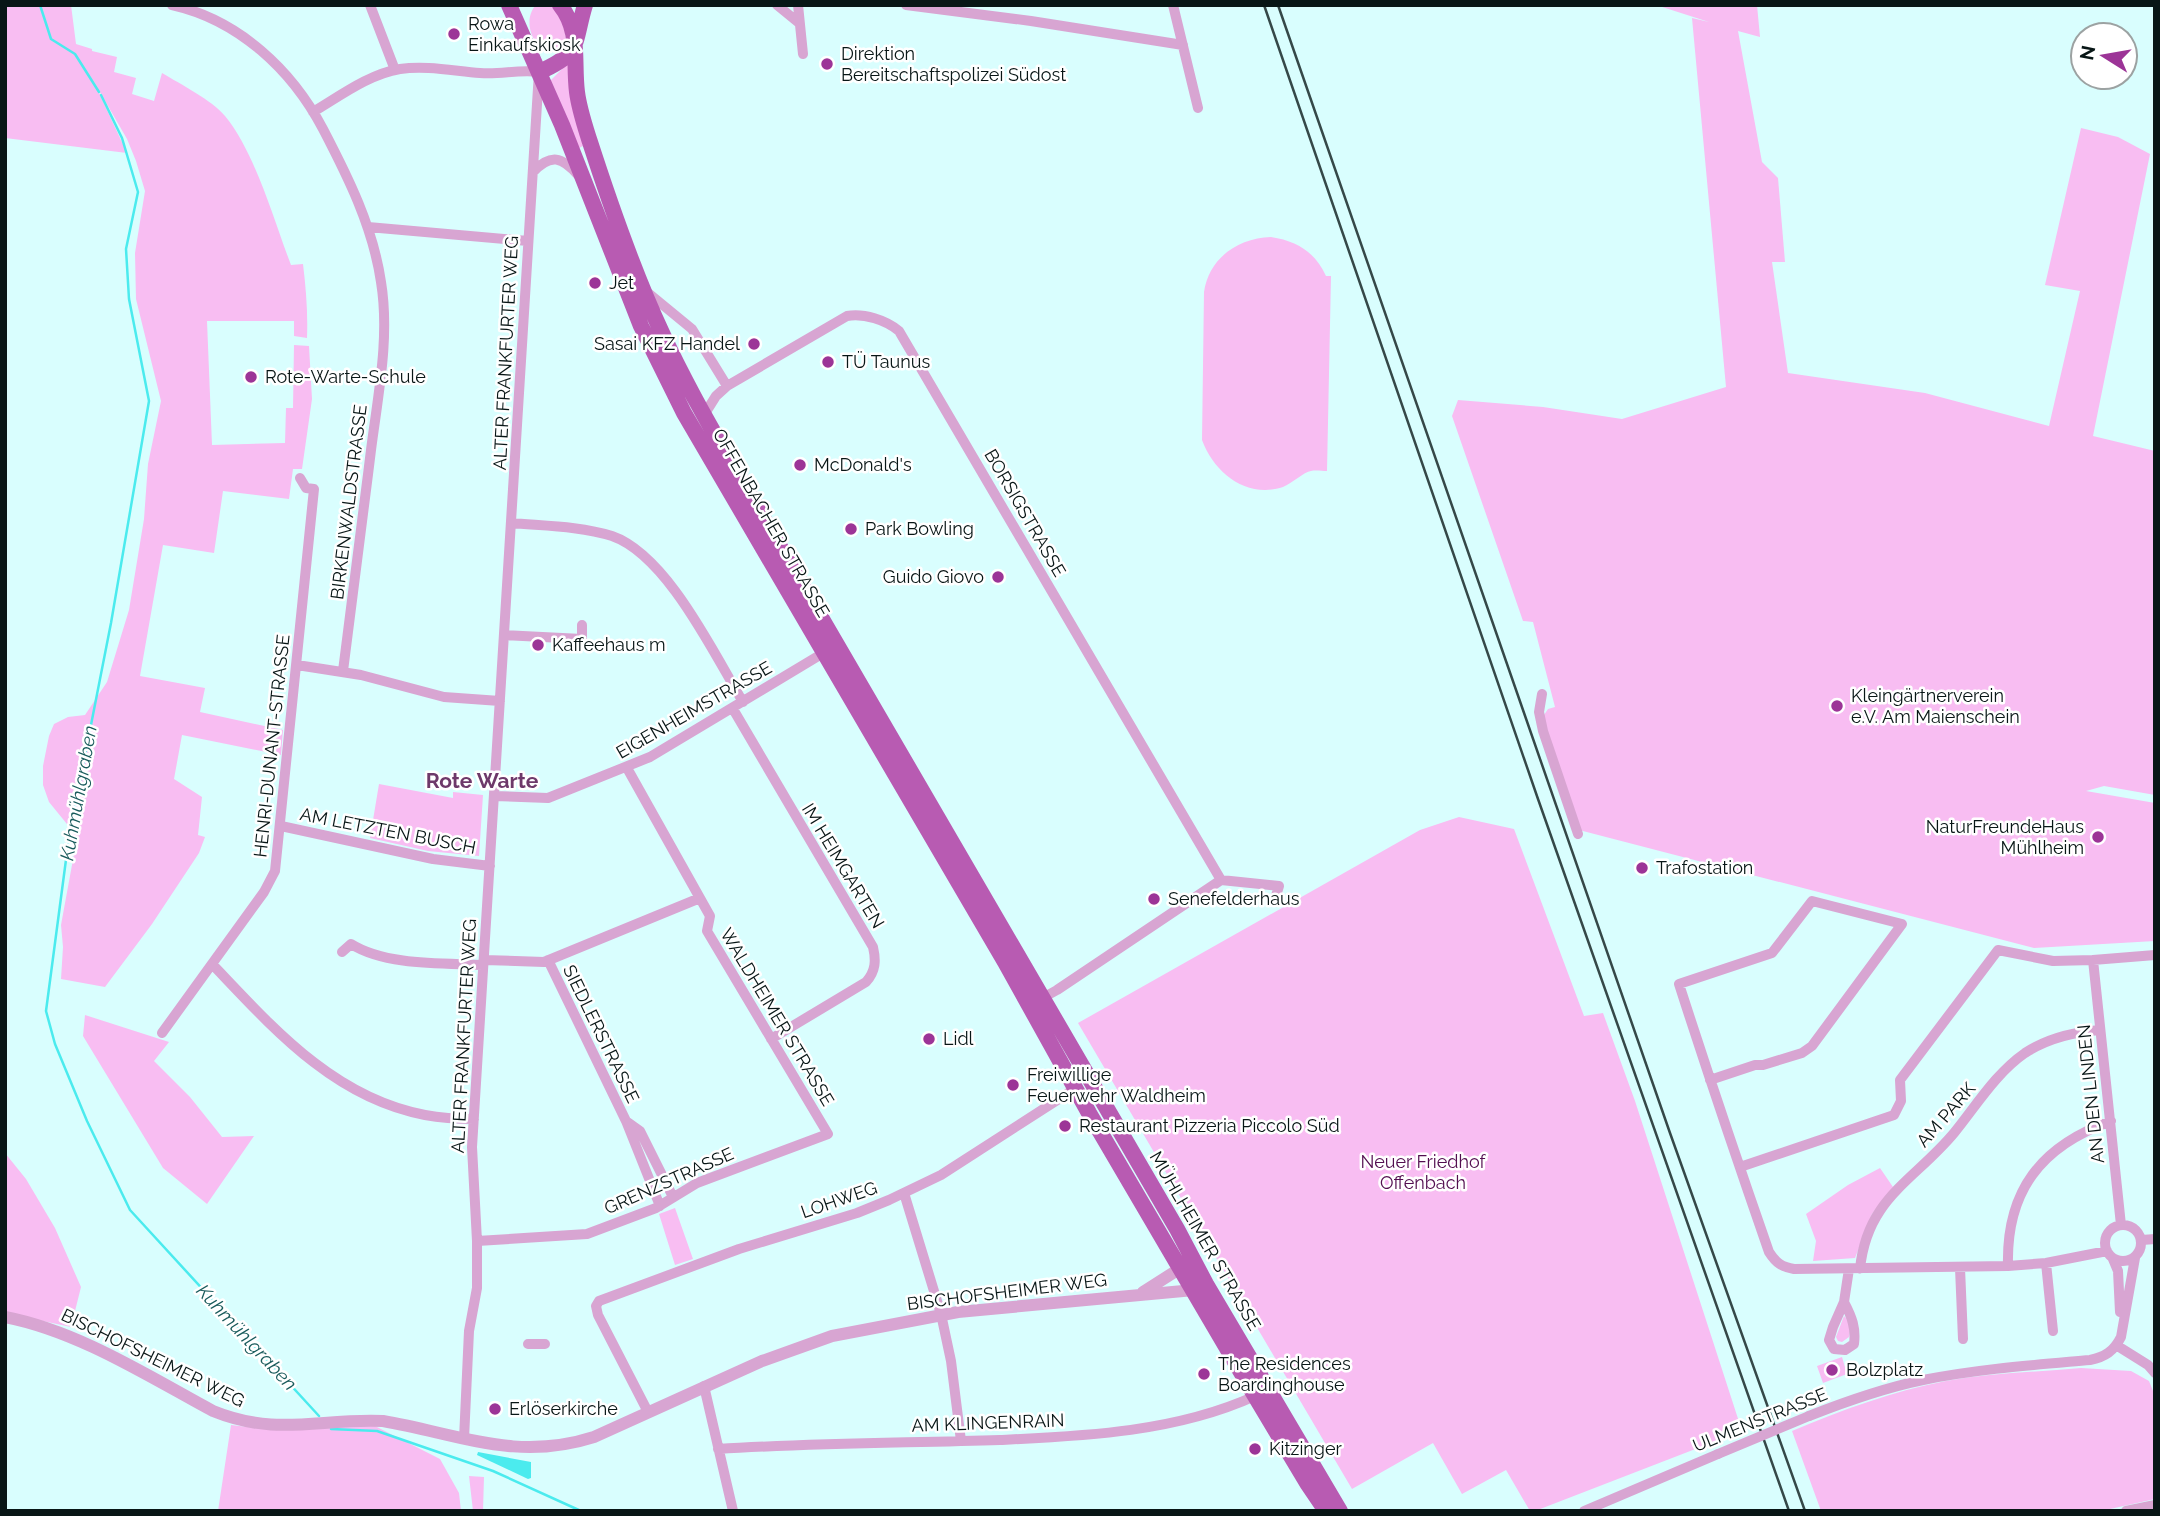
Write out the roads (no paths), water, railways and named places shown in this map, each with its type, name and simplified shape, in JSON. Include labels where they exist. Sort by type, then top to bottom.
[{"type":"main road","name":"OFFENBACHER STRASSE","points":[[509,5],[662,371],[721,478],[1037,1002]]},
{"type":"main road","points":[[519,27],[521,15],[527,5]]},
{"type":"main road","name":"OFFENBACHER STRASSE","points":[[560,5],[570,20],[576,43],[575,76],[581,114],[598,167],[643,289],[680,370],[1053,1031]]},
{"type":"main road","points":[[539,72],[573,51],[585,5]]},
{"type":"main road","name":"MÜHLHEIMER STRASSE","points":[[1053,1031],[1076,1088],[1340,1511]]},
{"type":"main road","name":"MÜHLHEIMER STRASSE","points":[[1053,1031],[1183,1241],[1187,1265]]},
{"type":"main road","name":"MÜHLHEIMER STRASSE","points":[[1200,1287],[1255,1396],[1326,1511]]},
{"type":"street","name":"BIRKENWALDSTRASSE","points":[[172,5],[210,18],[253,43],[284,72],[313,112],[346,174],[368,227],[381,282],[384,332],[379,394],[343,671]]},
{"type":"street","points":[[370,5],[395,70]]},
{"type":"street","points":[[778,5],[799,23]]},
{"type":"street","points":[[797,5],[803,54]]},
{"type":"street","points":[[906,5],[1183,45]]},
{"type":"street","points":[[1173,5],[1198,108]]},
{"type":"street","points":[[313,112],[366,82],[395,70],[418,68],[489,73],[524,70],[539,72]]},
{"type":"street","name":"ALTER FRANKFURTER WEG","points":[[464,1439],[469,1331],[477,1294],[477,1241],[471,1161],[539,72]]},
{"type":"street","points":[[533,172],[545,161],[558,160],[568,165],[585,183]]},
{"type":"street","points":[[368,227],[528,241]]},
{"type":"street","points":[[643,289],[692,329],[727,386]]},
{"type":"street","name":"BORSIGSTRASSE","points":[[704,415],[716,396],[727,386],[847,316],[860,314],[893,326],[899,331],[1221,880]]},
{"type":"street","name":"HENRI-DUNANT-STRASSE","points":[[162,1033],[272,880],[276,867],[314,489],[306,488],[300,478]]},
{"type":"street","points":[[511,523],[601,533],[621,540],[641,553],[677,592],[743,702]]},
{"type":"street","points":[[504,635],[582,639],[582,625]]},
{"type":"street","name":"EIGENHEIMSTRASSE","points":[[494,796],[548,798],[627,768],[733,709],[825,652]]},
{"type":"street","points":[[297,665],[343,671],[444,697],[500,701]]},
{"type":"street","points":[[1542,694],[1539,712],[1541,724],[1578,834]]},
{"type":"street","name":"IM HEIMGARTEN","points":[[733,709],[874,952],[874,968],[866,982],[771,1039]]},
{"type":"street","name":"WALDHEIMER STRASSE","points":[[627,768],[710,916],[707,931],[828,1134]]},
{"type":"street","name":"AM LETZTEN BUSCH","points":[[281,826],[433,859],[489,866]]},
{"type":"street","points":[[1037,1002],[1221,880],[1279,886],[1275,899]]},
{"type":"street","points":[[342,952],[351,944],[370,953],[392,958],[537,963],[700,898]]},
{"type":"street","points":[[1710,1080],[1802,1053],[1812,1046],[1902,924],[1812,901],[1772,953],[1679,984],[1710,1080],[1769,1252],[1779,1265],[1794,1269],[1959,1268],[2046,1263],[2110,1255],[2124,1262],[2135,1258]]},
{"type":"street","points":[[1740,1167],[1894,1115],[1901,1101],[1900,1080],[1998,950],[2053,961],[2155,955]]},
{"type":"street","name":"SIEDLERSTRASSE","points":[[548,960],[626,1121],[660,1206]]},
{"type":"street","name":"AN DEN LINDEN","points":[[2094,960],[2121,1225]]},
{"type":"street","points":[[213,965],[291,1044],[340,1081],[402,1110],[436,1117],[474,1119]]},
{"type":"street","name":"AM PARK","points":[[1844,1302],[1869,1231],[1885,1202],[1899,1185],[1952,1136],[2011,1065],[2036,1046],[2055,1038],[2101,1030]]},
{"type":"street","name":"LOHWEG","points":[[648,1412],[598,1315],[596,1306],[603,1299],[739,1249],[857,1213],[904,1193],[941,1175],[1076,1088]]},
{"type":"street","name":"SIEDLERSTRASSE","points":[[626,1121],[640,1131],[673,1197]]},
{"type":"street","points":[[2008,1266],[2008,1238],[2013,1212],[2032,1176],[2048,1157],[2078,1134],[2110,1121]]},
{"type":"street","name":"GRENZSTRASSE","points":[[477,1241],[587,1234],[660,1206],[697,1183],[828,1134]]},
{"type":"street","points":[[904,1193],[941,1314],[951,1361],[961,1441]]},
{"type":"street","points":[[2121,1225],[2134,1228],[2142,1240],[2135,1258],[2118,1341],[2118,1271],[2105,1243],[2106,1236],[2121,1225]]},
{"type":"street","points":[[2142,1240],[2155,1239]]},
{"type":"street","points":[[2046,1263],[2053,1331]]},
{"type":"street","name":"BISCHOFSHEIMER WEG","points":[[1140,1294],[1187,1265]]},
{"type":"street","points":[[1959,1268],[1963,1339]]},
{"type":"street","name":"BISCHOFSHEIMER WEG","points":[[5,1317],[48,1327],[75,1337],[232,1419],[277,1426],[383,1421],[519,1448],[567,1445],[594,1437],[762,1361],[825,1338],[941,1314],[1200,1287]]},
{"type":"street","points":[[2118,1341],[2155,1373]]},
{"type":"street","name":"ULMENSTRASSE","points":[[1584,1511],[1810,1416],[1871,1394],[1903,1385],[1986,1370],[2090,1360],[2106,1355],[2118,1341]]},
{"type":"street","points":[[528,1344],[545,1344]]},
{"type":"street","points":[[704,1386],[733,1511]]},
{"type":"street","name":"AM KLINGENRAIN","points":[[718,1449],[791,1444],[1068,1436],[1158,1426],[1194,1418],[1255,1396]]},
{"type":"street","points":[[2126,1511],[2155,1505]]},
{"type":"water","points":[[478,1452],[531,1462],[531,1478],[477,1455]]},
{"type":"waterway","name":"Kuhmühlgraben","points":[[40,5],[51,39],[75,54],[99,92]]},
{"type":"waterway","name":"Kuhmühlgraben","points":[[101,95],[122,138],[138,192],[126,249],[129,299],[149,401],[111,623],[69,837],[46,1011],[55,1044],[87,1121],[130,1210],[319,1416]]},
{"type":"waterway","name":"Kuhmühlgraben","points":[[331,1429],[377,1431],[493,1471],[581,1511]]},
{"type":"railway","points":[[1264,5],[1538,799],[1789,1511]]},
{"type":"railway","points":[[1278,5],[1670,1133],[1805,1511]]},
{"type":"place","name":"Rowa Einkaufskiosk","points":[[454,34]]},
{"type":"place","name":"Direktion Bereitschaftspolizei Südost","points":[[827,64]]},
{"type":"place","name":"Jet","points":[[595,283]]},
{"type":"place","name":"Sasai KFZ Handel","points":[[754,344]]},
{"type":"place","name":"TÜ Taunus","points":[[828,362]]},
{"type":"place","name":"Rote-Warte-Schule","points":[[251,377]]},
{"type":"place","name":"McDonald's","points":[[800,465]]},
{"type":"place","name":"Park Bowling","points":[[851,529]]},
{"type":"place","name":"Guido Giovo","points":[[998,577]]},
{"type":"place","name":"Kaffeehaus m","points":[[538,645]]},
{"type":"place","name":"Kleingärtnerverein e.V. Am Maienschein","points":[[1837,706]]},
{"type":"place","name":"NaturFreundeHaus Mühlheim","points":[[2098,837]]},
{"type":"place","name":"Trafostation","points":[[1642,868]]},
{"type":"place","name":"Senefelderhaus","points":[[1154,899]]},
{"type":"place","name":"Lidl","points":[[929,1039]]},
{"type":"place","name":"Freiwillige Feuerwehr Waldheim","points":[[1013,1085]]},
{"type":"place","name":"Restaurant Pizzeria Piccolo Süd","points":[[1065,1126]]},
{"type":"place","name":"Bolzplatz","points":[[1832,1370]]},
{"type":"place","name":"The Residences Boardinghouse","points":[[1204,1374]]},
{"type":"place","name":"Erlöserkirche","points":[[495,1409]]},
{"type":"place","name":"Kitzinger","points":[[1255,1449]]},
{"type":"district","name":"Rote Warte","points":[[482,781]]},
{"type":"park label","name":"Neuer Friedhof Offenbach","points":[[1423,1172]]}]
